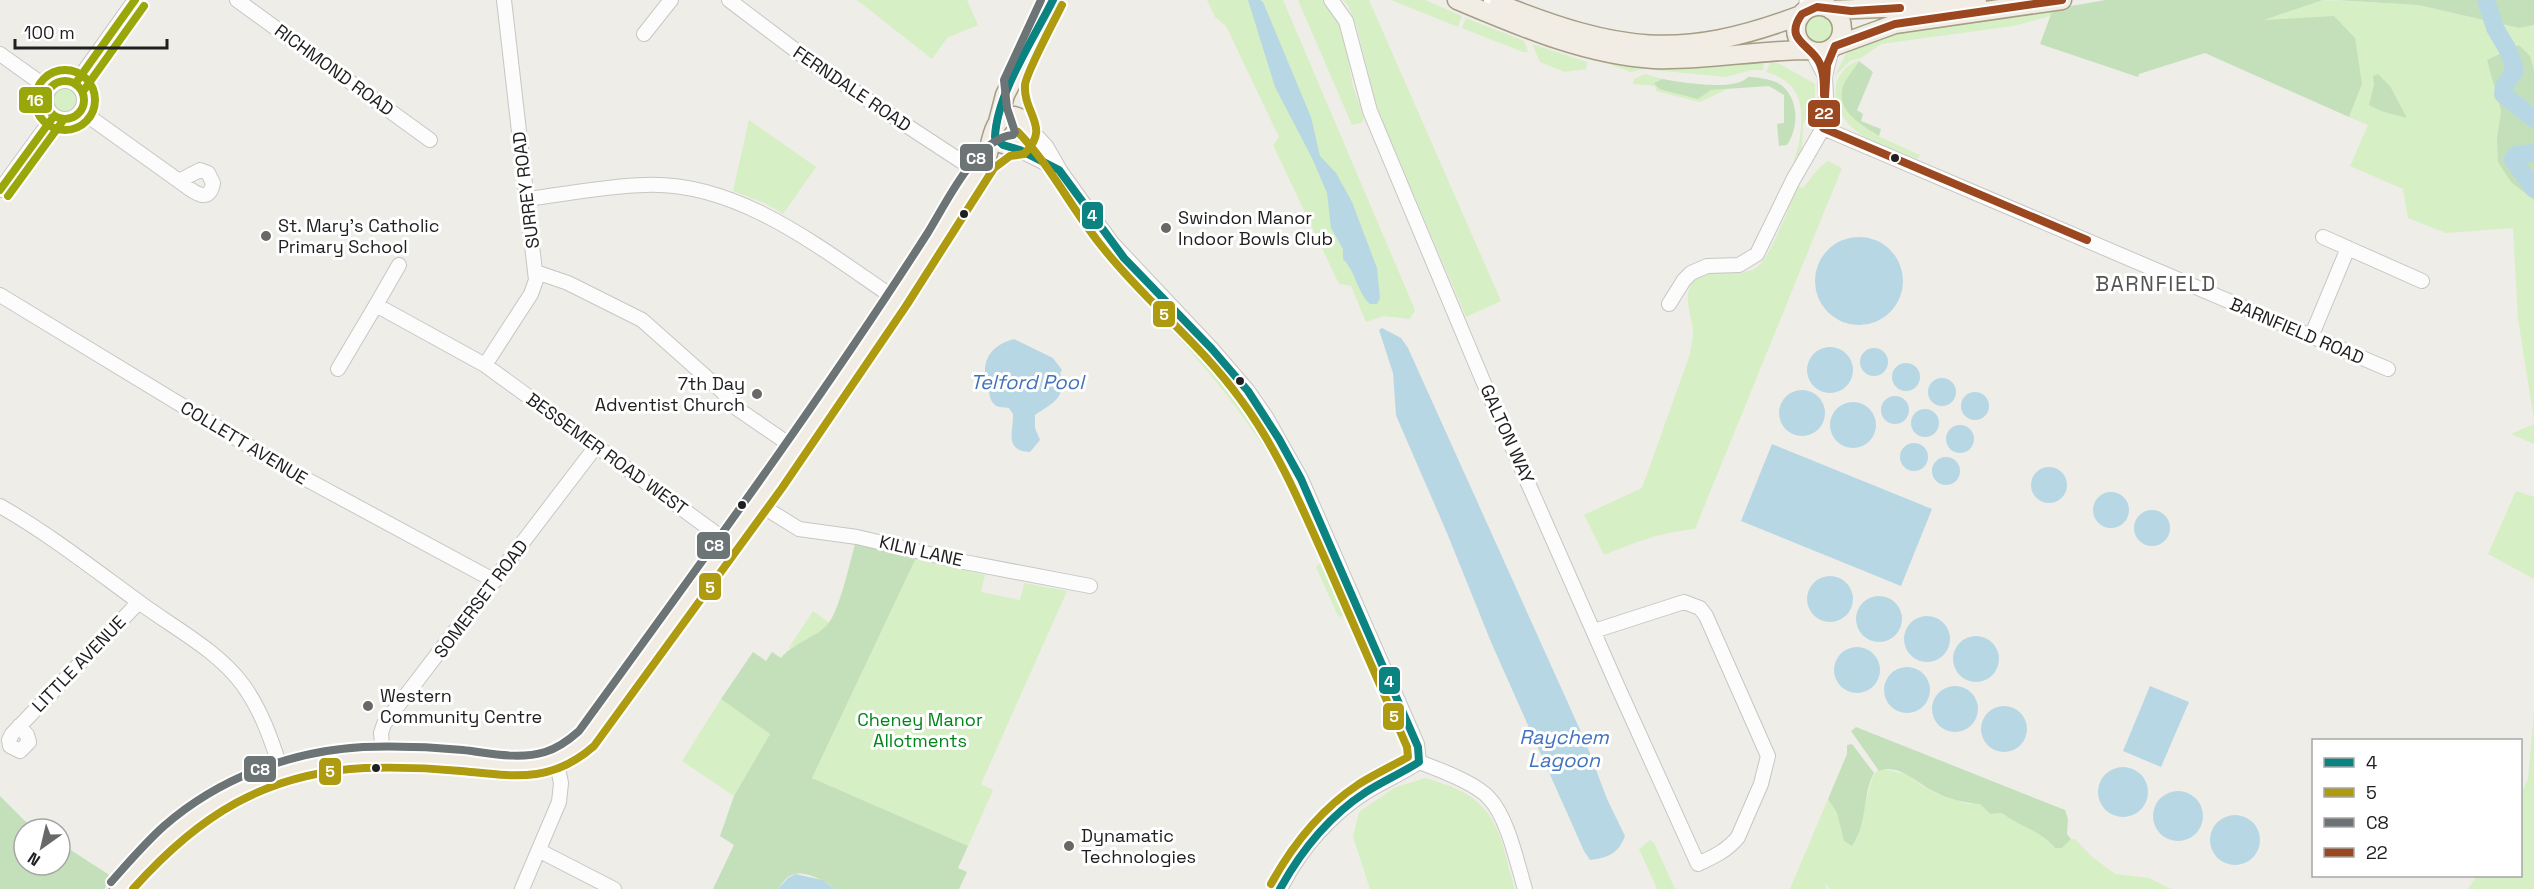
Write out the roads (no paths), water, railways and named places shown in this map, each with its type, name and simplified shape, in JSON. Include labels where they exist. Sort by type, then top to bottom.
[{"type":"main road","points":[[119,889],[156,848],[189,819],[230,794],[282,772],[344,760],[383,758],[534,765],[556,759],[570,751],[592,732],[796,449],[897,300],[982,167],[1005,95],[1014,82],[1053,0]]},
{"type":"main road","points":[[1457,0],[1566,42],[1637,58],[1823,52],[1895,24],[2062,0]]},
{"type":"main road","points":[[1490,0],[1591,36],[1617,42],[1655,46],[1696,45],[1726,39],[1814,7],[1908,7],[1977,0]]},
{"type":"main road","points":[[1811,51],[1803,46],[1796,34],[1798,21],[1814,7]]},
{"type":"main road","points":[[1814,7],[1838,17],[1842,29],[1834,47]]},
{"type":"main road","points":[[982,167],[1024,140],[1026,133],[1016,100],[1014,82]]},
{"type":"main road","points":[[996,127],[1008,116],[1024,122]]},
{"type":"main road","points":[[996,127],[998,141],[1010,147]]},
{"type":"street","points":[[75,84],[135,0]]},
{"type":"street","name":"RICHMOND ROAD","points":[[237,0],[430,140]]},
{"type":"street","name":"SURREY ROAD","points":[[485,365],[531,294],[536,272],[504,0]]},
{"type":"street","points":[[644,34],[671,0]]},
{"type":"street","name":"FERNDALE ROAD","points":[[729,0],[819,68],[982,167]]},
{"type":"street","name":"GALTON WAY","points":[[1331,0],[1346,21],[1370,111],[1483,381],[1594,631],[1698,864],[1732,844],[1750,812],[1764,776],[1768,756],[1755,724],[1706,616],[1700,608],[1684,602],[1594,631]]},
{"type":"street","points":[[1669,304],[1684,280],[1695,271],[1713,266],[1739,266],[1757,254],[1793,180],[1823,128],[1827,116],[1825,76],[1834,47]]},
{"type":"street","points":[[1811,51],[1825,76]]},
{"type":"street","points":[[0,54],[49,89]]},
{"type":"street","points":[[61,81],[75,84],[84,96],[81,111],[76,116],[66,119],[54,116],[46,102],[49,89],[61,81]]},
{"type":"street","points":[[81,111],[208,202],[213,183],[208,173],[196,171],[179,181]]},
{"type":"street","points":[[0,190],[54,116]]},
{"type":"street","points":[[1024,122],[1041,139],[1054,157],[1059,170],[1124,258],[1212,349],[1248,391],[1279,439],[1301,479],[1417,744],[1419,762]]},
{"type":"street","name":"BARNFIELD ROAD","points":[[1823,128],[2388,369]]},
{"type":"street","points":[[1010,147],[1059,170]]},
{"type":"street","points":[[527,199],[645,185],[691,189],[714,195],[764,214],[897,300]]},
{"type":"street","points":[[2323,237],[2422,281]]},
{"type":"street","points":[[2311,337],[2348,248]]},
{"type":"street","points":[[338,369],[399,265]]},
{"type":"street","points":[[536,272],[549,274],[642,320],[723,392],[731,403],[796,449]]},
{"type":"street","name":"COLLETT AVENUE","points":[[0,295],[280,465],[495,581]]},
{"type":"street","name":"BESSEMER ROAD WEST","points":[[376,305],[485,365],[729,543]]},
{"type":"street","name":"SOMERSET ROAD","points":[[383,758],[381,733],[384,724],[597,445]]},
{"type":"street","name":"KILN LANE","points":[[758,503],[782,521],[799,529],[857,537],[974,564],[1090,586]]},
{"type":"street","points":[[0,506],[52,537],[206,650],[242,684],[261,716],[282,772]]},
{"type":"street","name":"LITTLE AVENUE","points":[[19,726],[139,602]]},
{"type":"street","points":[[522,889],[540,851],[561,793],[556,759]]},
{"type":"street","points":[[1280,889],[1300,856],[1330,819],[1365,793],[1419,762]]},
{"type":"street","points":[[1419,762],[1477,789],[1491,799],[1506,828],[1525,889]]},
{"type":"street","points":[[540,851],[581,870],[614,889]]},
{"type":"water","points":[[1248,0],[1263,2],[1311,117],[1320,156],[1336,173],[1352,202],[1377,268],[1380,298],[1377,304],[1370,304],[1366,299],[1343,259],[1343,249],[1331,228],[1327,193],[1312,158],[1275,87]]},
{"type":"water","points":[[1859,237],[1876,241],[1890,250],[1899,264],[1903,281],[1899,298],[1890,312],[1876,321],[1859,325],[1842,321],[1828,312],[1819,298],[1815,281],[1819,264],[1828,250],[1842,241]]},
{"type":"water","name":"Raychem Lagoon","points":[[1382,328],[1401,338],[1408,348],[1586,743],[1607,799],[1625,836],[1620,847],[1607,856],[1590,860],[1584,851],[1491,642],[1396,415],[1393,373],[1379,330]]},
{"type":"water","name":"Telford Pool","points":[[1014,339],[1053,358],[1062,370],[1060,394],[1035,415],[1035,428],[1040,440],[1030,452],[1022,451],[1013,444],[1013,414],[1009,408],[998,407],[993,403],[986,379],[986,364],[992,351]]},
{"type":"water","points":[[1830,347],[1839,348],[1846,354],[1852,361],[1852,379],[1846,386],[1839,392],[1830,393],[1821,392],[1814,386],[1808,379],[1807,370],[1808,361],[1814,354],[1821,348]]},
{"type":"water","points":[[1874,348],[1884,352],[1888,362],[1884,372],[1874,376],[1864,372],[1860,362],[1864,352]]},
{"type":"water","points":[[1906,363],[1916,367],[1920,377],[1916,387],[1906,391],[1896,387],[1892,377],[1896,367]]},
{"type":"water","points":[[1942,378],[1952,382],[1956,392],[1952,402],[1942,406],[1932,402],[1928,392],[1932,382]]},
{"type":"water","points":[[1802,390],[1811,391],[1818,397],[1824,404],[1824,422],[1818,429],[1811,435],[1802,436],[1793,435],[1786,429],[1780,422],[1779,413],[1780,404],[1786,397],[1793,391]]},
{"type":"water","points":[[1975,392],[1985,396],[1989,406],[1985,416],[1975,420],[1965,416],[1961,406],[1965,396]]},
{"type":"water","points":[[1895,396],[1905,400],[1909,410],[1905,420],[1895,424],[1885,420],[1881,410],[1885,400]]},
{"type":"water","points":[[1853,402],[1862,403],[1869,409],[1875,416],[1875,434],[1869,441],[1862,447],[1853,448],[1844,447],[1837,441],[1831,434],[1830,425],[1831,416],[1837,409],[1844,403]]},
{"type":"water","points":[[1925,409],[1935,413],[1939,423],[1935,433],[1925,437],[1915,433],[1911,423],[1915,413]]},
{"type":"water","points":[[1960,425],[1970,429],[1974,439],[1970,449],[1960,453],[1950,449],[1946,439],[1950,429]]},
{"type":"water","points":[[1914,443],[1924,447],[1928,457],[1924,467],[1914,471],[1904,467],[1900,457],[1904,447]]},
{"type":"water","points":[[1772,444],[1932,509],[1901,586],[1741,521]]},
{"type":"water","points":[[1946,457],[1956,461],[1960,471],[1956,481],[1946,485],[1936,481],[1932,471],[1936,461]]},
{"type":"water","points":[[2049,467],[2062,472],[2067,485],[2062,498],[2049,503],[2036,498],[2031,485],[2036,472]]},
{"type":"water","points":[[2111,492],[2123,498],[2129,510],[2123,522],[2111,528],[2099,522],[2093,510],[2099,498]]},
{"type":"water","points":[[2152,510],[2164,516],[2170,528],[2164,540],[2152,546],[2140,540],[2134,528],[2140,516]]},
{"type":"water","points":[[1830,576],[1839,577],[1846,583],[1852,590],[1852,608],[1846,615],[1839,621],[1830,622],[1821,621],[1814,615],[1808,608],[1807,599],[1808,590],[1814,583],[1821,577]]},
{"type":"water","points":[[1879,596],[1888,597],[1895,603],[1901,610],[1901,628],[1895,635],[1888,641],[1879,642],[1870,641],[1863,635],[1857,628],[1856,619],[1857,610],[1863,603],[1870,597]]},
{"type":"water","points":[[1927,616],[1936,617],[1943,623],[1949,630],[1949,648],[1943,655],[1936,661],[1927,662],[1918,661],[1911,655],[1905,648],[1904,639],[1905,630],[1911,623],[1918,617]]},
{"type":"water","points":[[1976,636],[1985,637],[1992,643],[1998,650],[1998,668],[1992,675],[1985,681],[1976,682],[1967,681],[1960,675],[1954,668],[1953,659],[1954,650],[1960,643],[1967,637]]},
{"type":"water","points":[[1857,647],[1866,648],[1873,654],[1879,661],[1879,679],[1873,686],[1866,692],[1857,693],[1848,692],[1841,686],[1835,679],[1834,670],[1835,661],[1841,654],[1848,648]]},
{"type":"water","points":[[1907,667],[1916,668],[1923,674],[1929,681],[1929,699],[1923,706],[1916,712],[1907,713],[1898,712],[1891,706],[1885,699],[1884,690],[1885,681],[1891,674],[1898,668]]},
{"type":"water","points":[[1955,686],[1964,687],[1971,693],[1977,700],[1977,718],[1971,725],[1964,731],[1955,732],[1946,731],[1939,725],[1933,718],[1932,709],[1933,700],[1939,693],[1946,687]]},
{"type":"water","points":[[2150,686],[2189,702],[2161,767],[2123,751]]},
{"type":"water","points":[[2004,706],[2013,707],[2020,713],[2026,720],[2026,738],[2020,745],[2013,751],[2004,752],[1995,751],[1988,745],[1982,738],[1981,729],[1982,720],[1988,713],[1995,707]]},
{"type":"water","points":[[2118,767],[2128,767],[2141,774],[2148,787],[2148,797],[2141,810],[2128,817],[2118,817],[2109,813],[2102,806],[2098,797],[2098,787],[2102,778],[2109,771]]},
{"type":"water","points":[[2173,791],[2183,791],[2196,798],[2203,811],[2203,821],[2196,834],[2183,841],[2173,841],[2164,837],[2157,830],[2153,821],[2153,811],[2157,802],[2164,795]]},
{"type":"water","points":[[2230,815],[2240,815],[2253,822],[2260,835],[2260,845],[2253,858],[2240,865],[2230,865],[2221,861],[2214,854],[2210,845],[2210,835],[2214,826],[2221,819]]},
{"type":"water","points":[[795,874],[822,880],[834,889],[778,889]]},
{"type":"waterway","points":[[2486,0],[2495,28],[2508,50],[2515,70],[2504,87],[2503,94],[2534,119]]},
{"type":"waterway","points":[[2534,153],[2516,155],[2513,160],[2534,189]]},
{"type":"place","name":"Swindon Manor Indoor Bowls Club","points":[[1166,228]]},
{"type":"place","name":"St. Mary's Catholic Primary School","points":[[266,236]]},
{"type":"place","name":"7th Day Adventist Church","points":[[757,394]]},
{"type":"place","name":"Western Community Centre","points":[[368,706]]},
{"type":"place","name":"Dynamatic Technologies","points":[[1069,846]]},
{"type":"district","name":"BARNFIELD","points":[[2156,284]]},
{"type":"park label","name":"Cheney Manor Allotments","points":[[920,730]]}]
